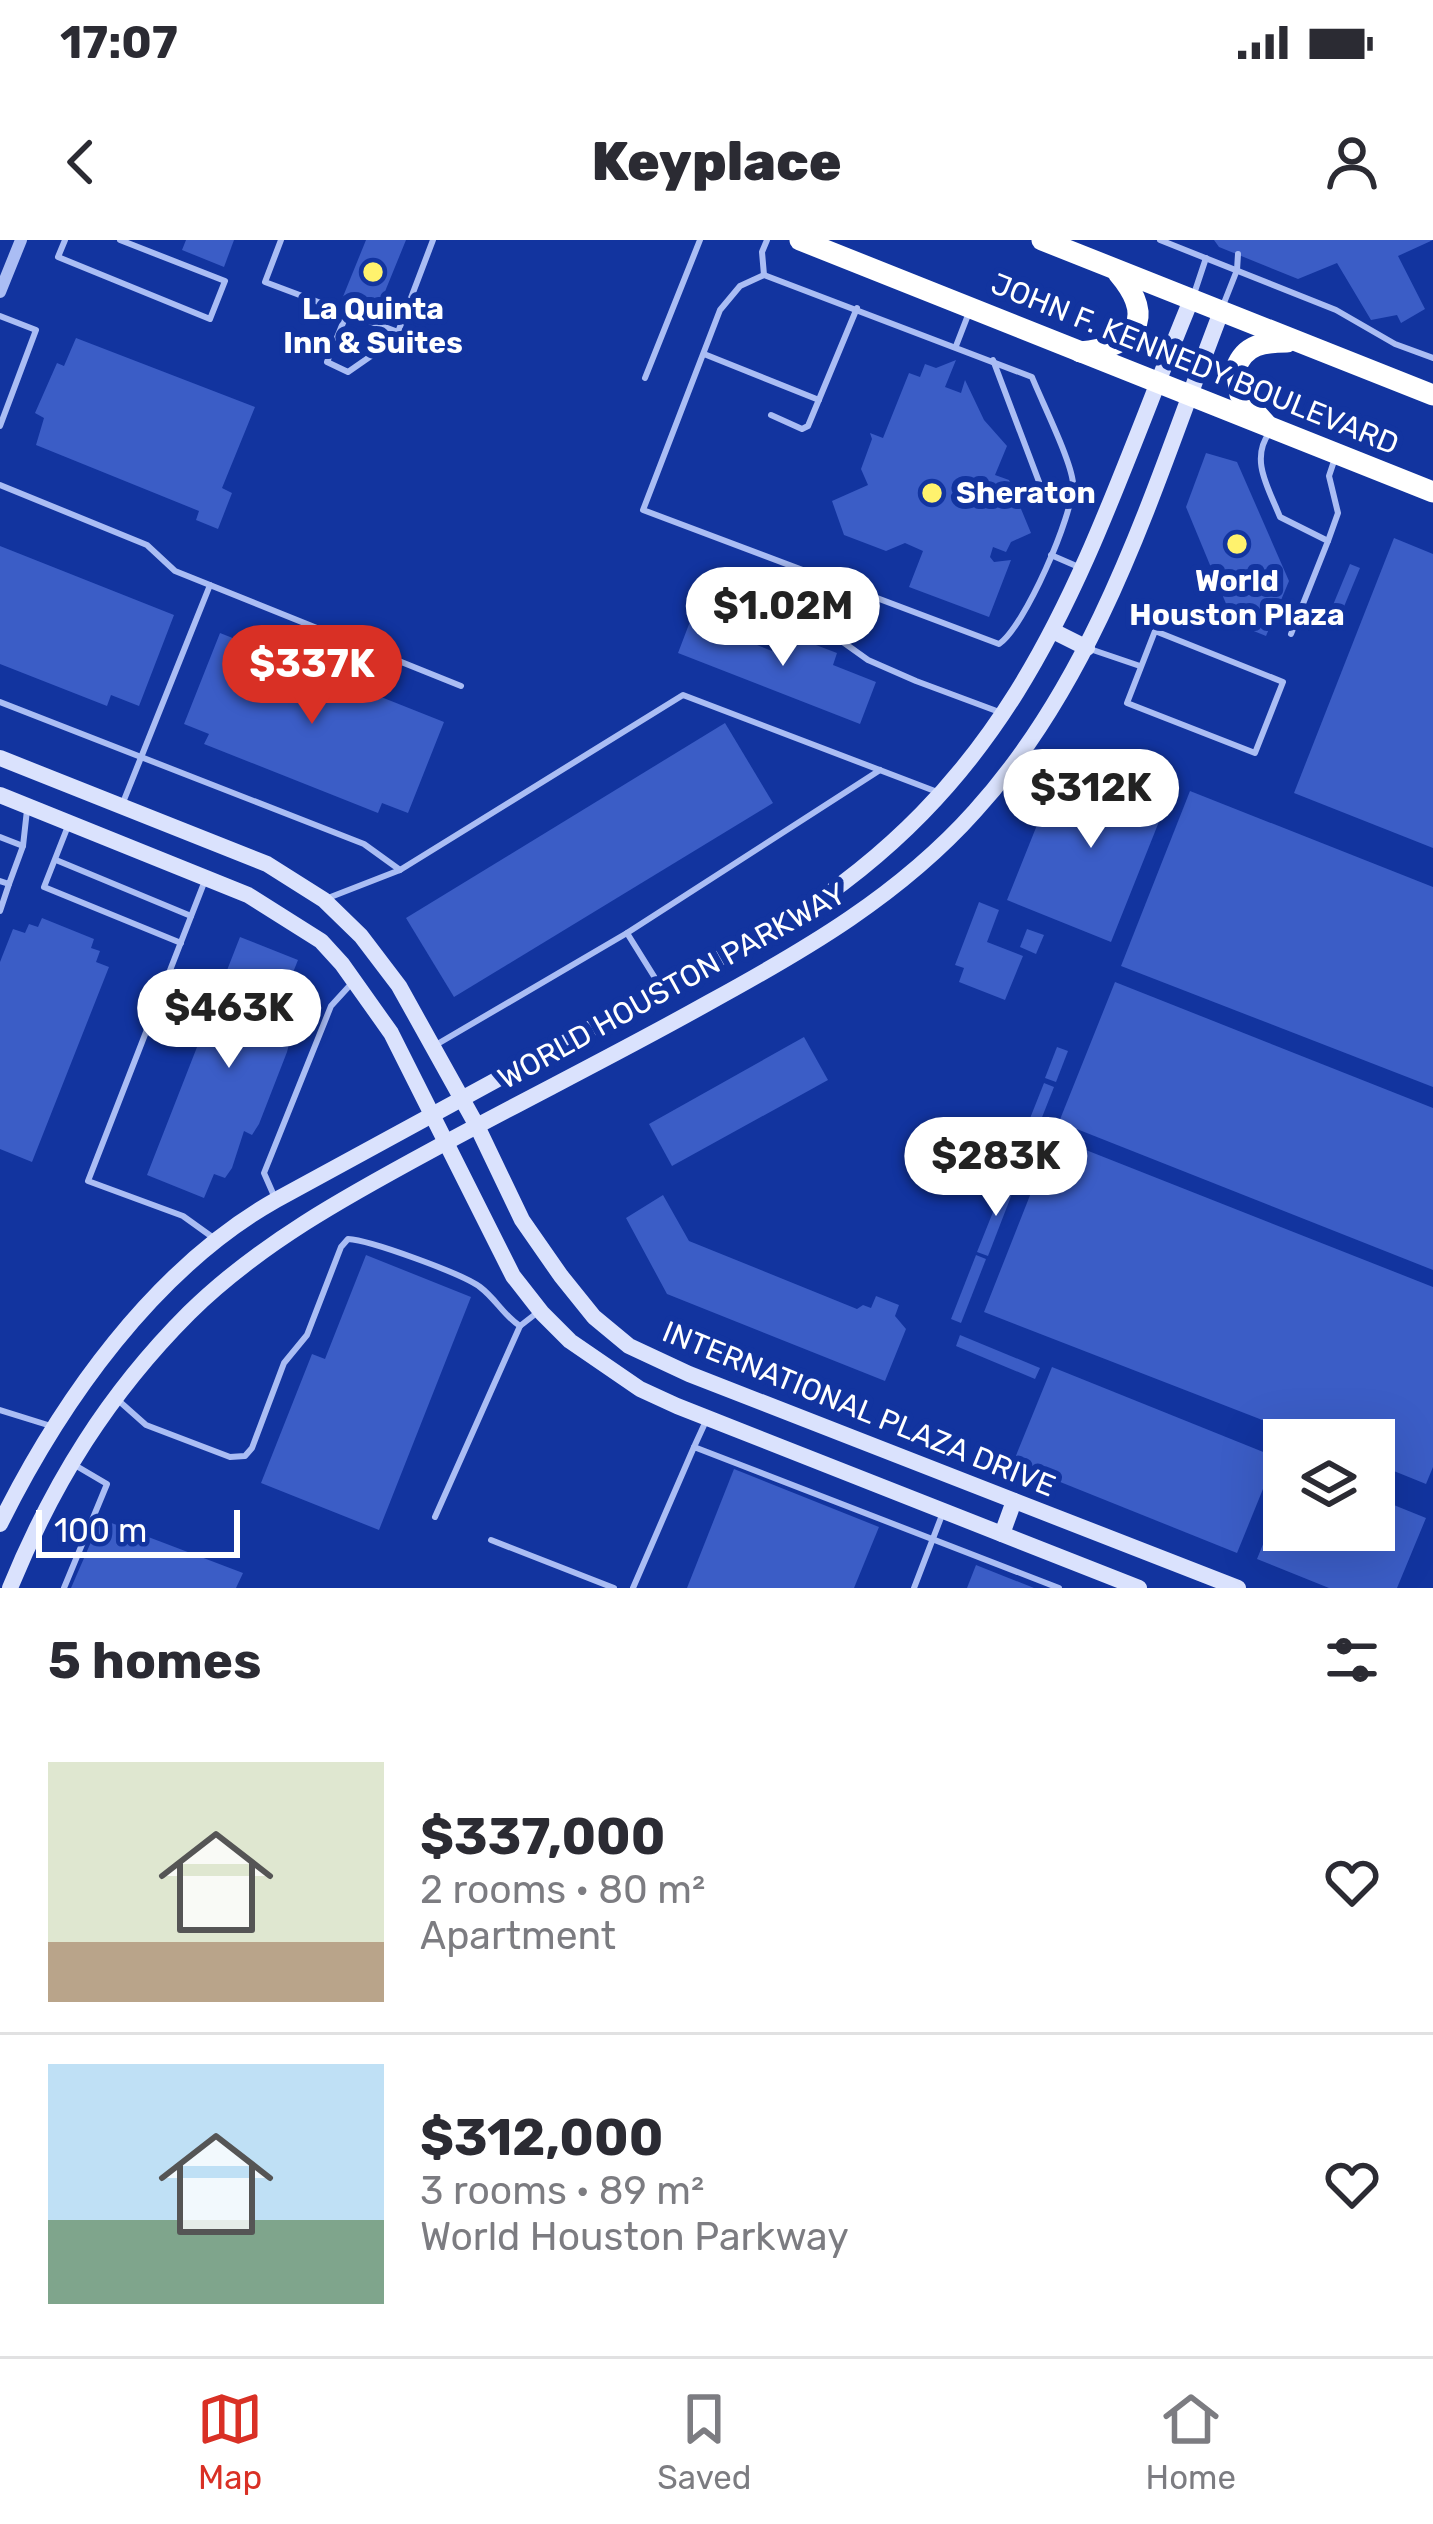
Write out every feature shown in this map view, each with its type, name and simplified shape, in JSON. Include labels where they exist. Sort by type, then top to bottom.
[{"type":"highway","name":"JOHN F. KENNEDY BOULEVARD","points":[[800,240],[1433,492]]},
{"type":"highway","name":"JOHN F. KENNEDY BOULEVARD","points":[[1042,240],[1433,395]]},
{"type":"highway","points":[[1080,352],[1115,346],[1136,326],[1140,312],[1136,298],[1116,272]]},
{"type":"highway","points":[[1272,430],[1240,395],[1236,368],[1242,354],[1264,342],[1300,343]]},
{"type":"street","points":[[0,292],[21,240]]},
{"type":"street","name":"WORLD HOUSTON PARKWAY","points":[[0,1524],[41,1448],[97,1364],[174,1280],[218,1241],[276,1200],[803,912],[889,847],[944,795],[1005,714],[1054,632],[1084,569],[1191,300]]},
{"type":"street","name":"WORLD HOUSTON PARKWAY","points":[[10,1588],[41,1514],[70,1462],[190,1312],[236,1271],[330,1205],[827,935],[909,875],[976,811],[1044,722],[1087,648],[1221,312]]},
{"type":"street","points":[[1054,632],[1087,648]]},
{"type":"street","name":"INTERNATIONAL PLAZA DRIVE","points":[[0,758],[267,864],[324,900],[361,936],[434,1046],[522,1220],[594,1317],[629,1346],[1237,1588]]},
{"type":"street","points":[[69,823],[82,790]]},
{"type":"street","name":"INTERNATIONAL PLAZA DRIVE","points":[[0,795],[269,905],[321,941],[391,1033],[513,1276],[571,1341],[640,1389],[1138,1588]]},
{"type":"street","points":[[889,847],[909,875]]},
{"type":"street","points":[[296,922],[324,900]]},
{"type":"street","points":[[662,989],[674,1022]]},
{"type":"street","points":[[218,1241],[236,1271]]},
{"type":"street","points":[[571,1341],[594,1317]]},
{"type":"street","points":[[782,1448],[795,1415]]},
{"type":"street","points":[[41,1448],[70,1462]]},
{"type":"street","points":[[1002,1534],[1015,1501]]},
{"type":"lane","points":[[65,240],[58,257],[210,319],[225,281],[120,240]]},
{"type":"lane","points":[[281,240],[265,281],[398,332]]},
{"type":"lane","points":[[347,313],[327,362],[349,372],[394,340],[433,240]]},
{"type":"lane","points":[[645,378],[696,240]]},
{"type":"lane","points":[[764,275],[766,240]]},
{"type":"lane","points":[[1160,240],[1336,310],[1395,344],[1433,358]]},
{"type":"lane","points":[[1221,312],[1238,254]]},
{"type":"lane","name":"WORLD HOUSTON PARKWAY","points":[[1191,300],[1206,258]]},
{"type":"lane","points":[[764,275],[1032,377],[1073,482],[1051,555],[1015,628],[999,644],[643,510],[728,297],[764,275]]},
{"type":"lane","points":[[956,346],[971,306]]},
{"type":"lane","points":[[771,415],[805,429],[857,308]]},
{"type":"lane","points":[[0,316],[36,330],[0,426]]},
{"type":"lane","points":[[704,354],[819,400]]},
{"type":"lane","points":[[993,360],[1044,495],[1069,506]]},
{"type":"lane","points":[[1272,430],[1264,438],[1259,463],[1280,517],[1328,541]]},
{"type":"lane","points":[[1291,634],[1338,513],[1329,476],[1336,454]]},
{"type":"lane","points":[[0,485],[147,545],[175,571],[461,686]]},
{"type":"lane","points":[[1051,555],[1084,569]]},
{"type":"lane","points":[[122,806],[210,585]]},
{"type":"lane","points":[[806,628],[840,640],[868,660],[916,681],[1005,714]]},
{"type":"lane","points":[[1155,631],[1283,682],[1255,753],[1127,703],[1141,667],[1155,631]]},
{"type":"lane","points":[[1087,648],[1141,667]]},
{"type":"lane","points":[[324,900],[400,870],[683,694],[944,795]]},
{"type":"lane","points":[[0,702],[364,844],[400,870]]},
{"type":"lane","points":[[434,1046],[627,933],[880,770]]},
{"type":"lane","points":[[0,910],[23,846],[27,806]]},
{"type":"lane","points":[[69,823],[44,883],[47,891],[181,943]]},
{"type":"lane","points":[[0,837],[23,846]]},
{"type":"lane","points":[[55,860],[191,916]]},
{"type":"lane","points":[[206,878],[88,1181],[183,1216],[218,1241]]},
{"type":"lane","points":[[0,880],[9,884]]},
{"type":"lane","points":[[627,933],[662,989]]},
{"type":"lane","points":[[276,1200],[264,1173],[331,1006],[355,981]]},
{"type":"lane","points":[[117,1399],[146,1425],[230,1457],[244,1456],[252,1448],[284,1363],[308,1335],[348,1239],[372,1243],[479,1286],[520,1326]]},
{"type":"lane","points":[[435,1517],[520,1326],[540,1311]]},
{"type":"lane","points":[[0,1409],[54,1427]]},
{"type":"lane","points":[[633,1588],[707,1418]]},
{"type":"lane","points":[[694,1447],[1059,1588]]},
{"type":"lane","points":[[64,1588],[107,1484],[70,1462]]},
{"type":"lane","points":[[914,1588],[944,1511]]},
{"type":"lane","points":[[491,1540],[614,1588]]},
{"type":"building","points":[[186,240],[234,240],[224,267],[182,250]]},
{"type":"building","name":"La Quinta Inn & Suites","points":[[366,240],[406,240],[375,316],[359,309],[357,316],[340,304]]},
{"type":"building","points":[[1214,240],[1433,240],[1398,256],[1425,309],[1401,323],[1397,315],[1371,320],[1337,263],[1298,279],[1219,247]]},
{"type":"building","points":[[76,338],[255,407],[222,488],[232,493],[218,529],[196,520],[199,511],[36,445],[44,418],[35,413],[57,363],[64,366]]},
{"type":"building","name":"Sheraton","points":[[956,360],[945,387],[961,393],[965,380],[984,420],[1007,446],[995,475],[1009,480],[1031,533],[1011,542],[1006,552],[993,547],[990,557],[994,562],[1011,560],[989,617],[909,587],[923,551],[905,543],[886,551],[844,535],[832,501],[868,485],[861,469],[870,433],[883,438],[909,373],[920,377],[925,364],[936,368]]},
{"type":"building","name":"World Houston Plaza","points":[[1206,453],[1237,462],[1289,581],[1266,636],[1234,623],[1186,507]]},
{"type":"building","points":[[1394,538],[1433,554],[1433,848],[1294,793]]},
{"type":"building","points":[[0,546],[174,615],[139,706],[111,695],[107,706],[0,664]]},
{"type":"building","points":[[1350,564],[1360,568],[1338,621],[1328,617]]},
{"type":"building","points":[[691,619],[772,651],[779,631],[837,653],[833,665],[876,682],[860,724],[678,653]]},
{"type":"building","points":[[220,633],[444,722],[408,813],[382,803],[378,813],[204,744],[209,734],[184,724]]},
{"type":"building","points":[[725,723],[773,803],[454,997],[406,918]]},
{"type":"building","points":[[1102,761],[1172,789],[1111,942],[1007,900],[1053,785],[1087,799]]},
{"type":"building","points":[[1190,791],[1433,887],[1433,1087],[1121,966]]},
{"type":"building","points":[[979,902],[999,910],[987,942],[1023,956],[1005,1000],[959,982],[964,968],[955,965]]},
{"type":"building","points":[[42,918],[94,939],[91,948],[100,951],[96,962],[109,967],[32,1162],[0,1149],[0,962],[13,929],[25,933],[29,924],[38,927]]},
{"type":"building","points":[[1027,929],[1044,935],[1036,954],[1020,947]]},
{"type":"building","points":[[240,937],[298,960],[288,985],[300,989],[281,1036],[290,1040],[287,1052],[259,1124],[252,1135],[244,1131],[232,1168],[225,1178],[214,1174],[204,1198],[147,1175]]},
{"type":"building","points":[[1115,982],[1433,1108],[1433,1270],[1059,1122]]},
{"type":"building","points":[[804,1037],[828,1080],[672,1166],[649,1124]]},
{"type":"building","points":[[1057,1047],[1068,1051],[1056,1082],[1045,1078]]},
{"type":"building","points":[[1044,1083],[1054,1087],[1035,1135],[1025,1131]]},
{"type":"building","points":[[1023,1135],[1033,1139],[1017,1181],[1007,1177]]},
{"type":"building","points":[[1053,1137],[1433,1287],[1433,1467],[1426,1484],[1395,1471],[1395,1419],[1263,1420],[984,1312]]},
{"type":"building","points":[[1005,1182],[1015,1186],[988,1256],[977,1252]]},
{"type":"building","points":[[663,1195],[689,1241],[857,1309],[871,1308],[876,1296],[899,1305],[895,1316],[906,1329],[885,1381],[667,1294],[626,1218]]},
{"type":"building","points":[[366,1255],[471,1297],[379,1530],[261,1483],[312,1354],[325,1359]]},
{"type":"building","points":[[976,1255],[986,1259],[961,1323],[951,1319]]},
{"type":"building","points":[[960,1335],[1040,1368],[1035,1379],[956,1346]]},
{"type":"building","points":[[1052,1367],[1263,1452],[1263,1489],[1237,1553],[1013,1463]]},
{"type":"building","points":[[734,1469],[879,1527],[854,1588],[687,1588]]},
{"type":"building","points":[[1395,1505],[1426,1518],[1397,1588],[1329,1588],[1257,1559],[1263,1544],[1263,1551],[1395,1551]]},
{"type":"building","points":[[101,1519],[243,1573],[236,1588],[71,1588]]},
{"type":"building","points":[[976,1565],[1034,1588],[967,1588]]},
{"type":"place","name":"La Quinta Inn & Suites","points":[[373,272]]},
{"type":"place","name":"Sheraton","points":[[932,493]]},
{"type":"place","name":"World Houston Plaza","points":[[1237,544]]}]
